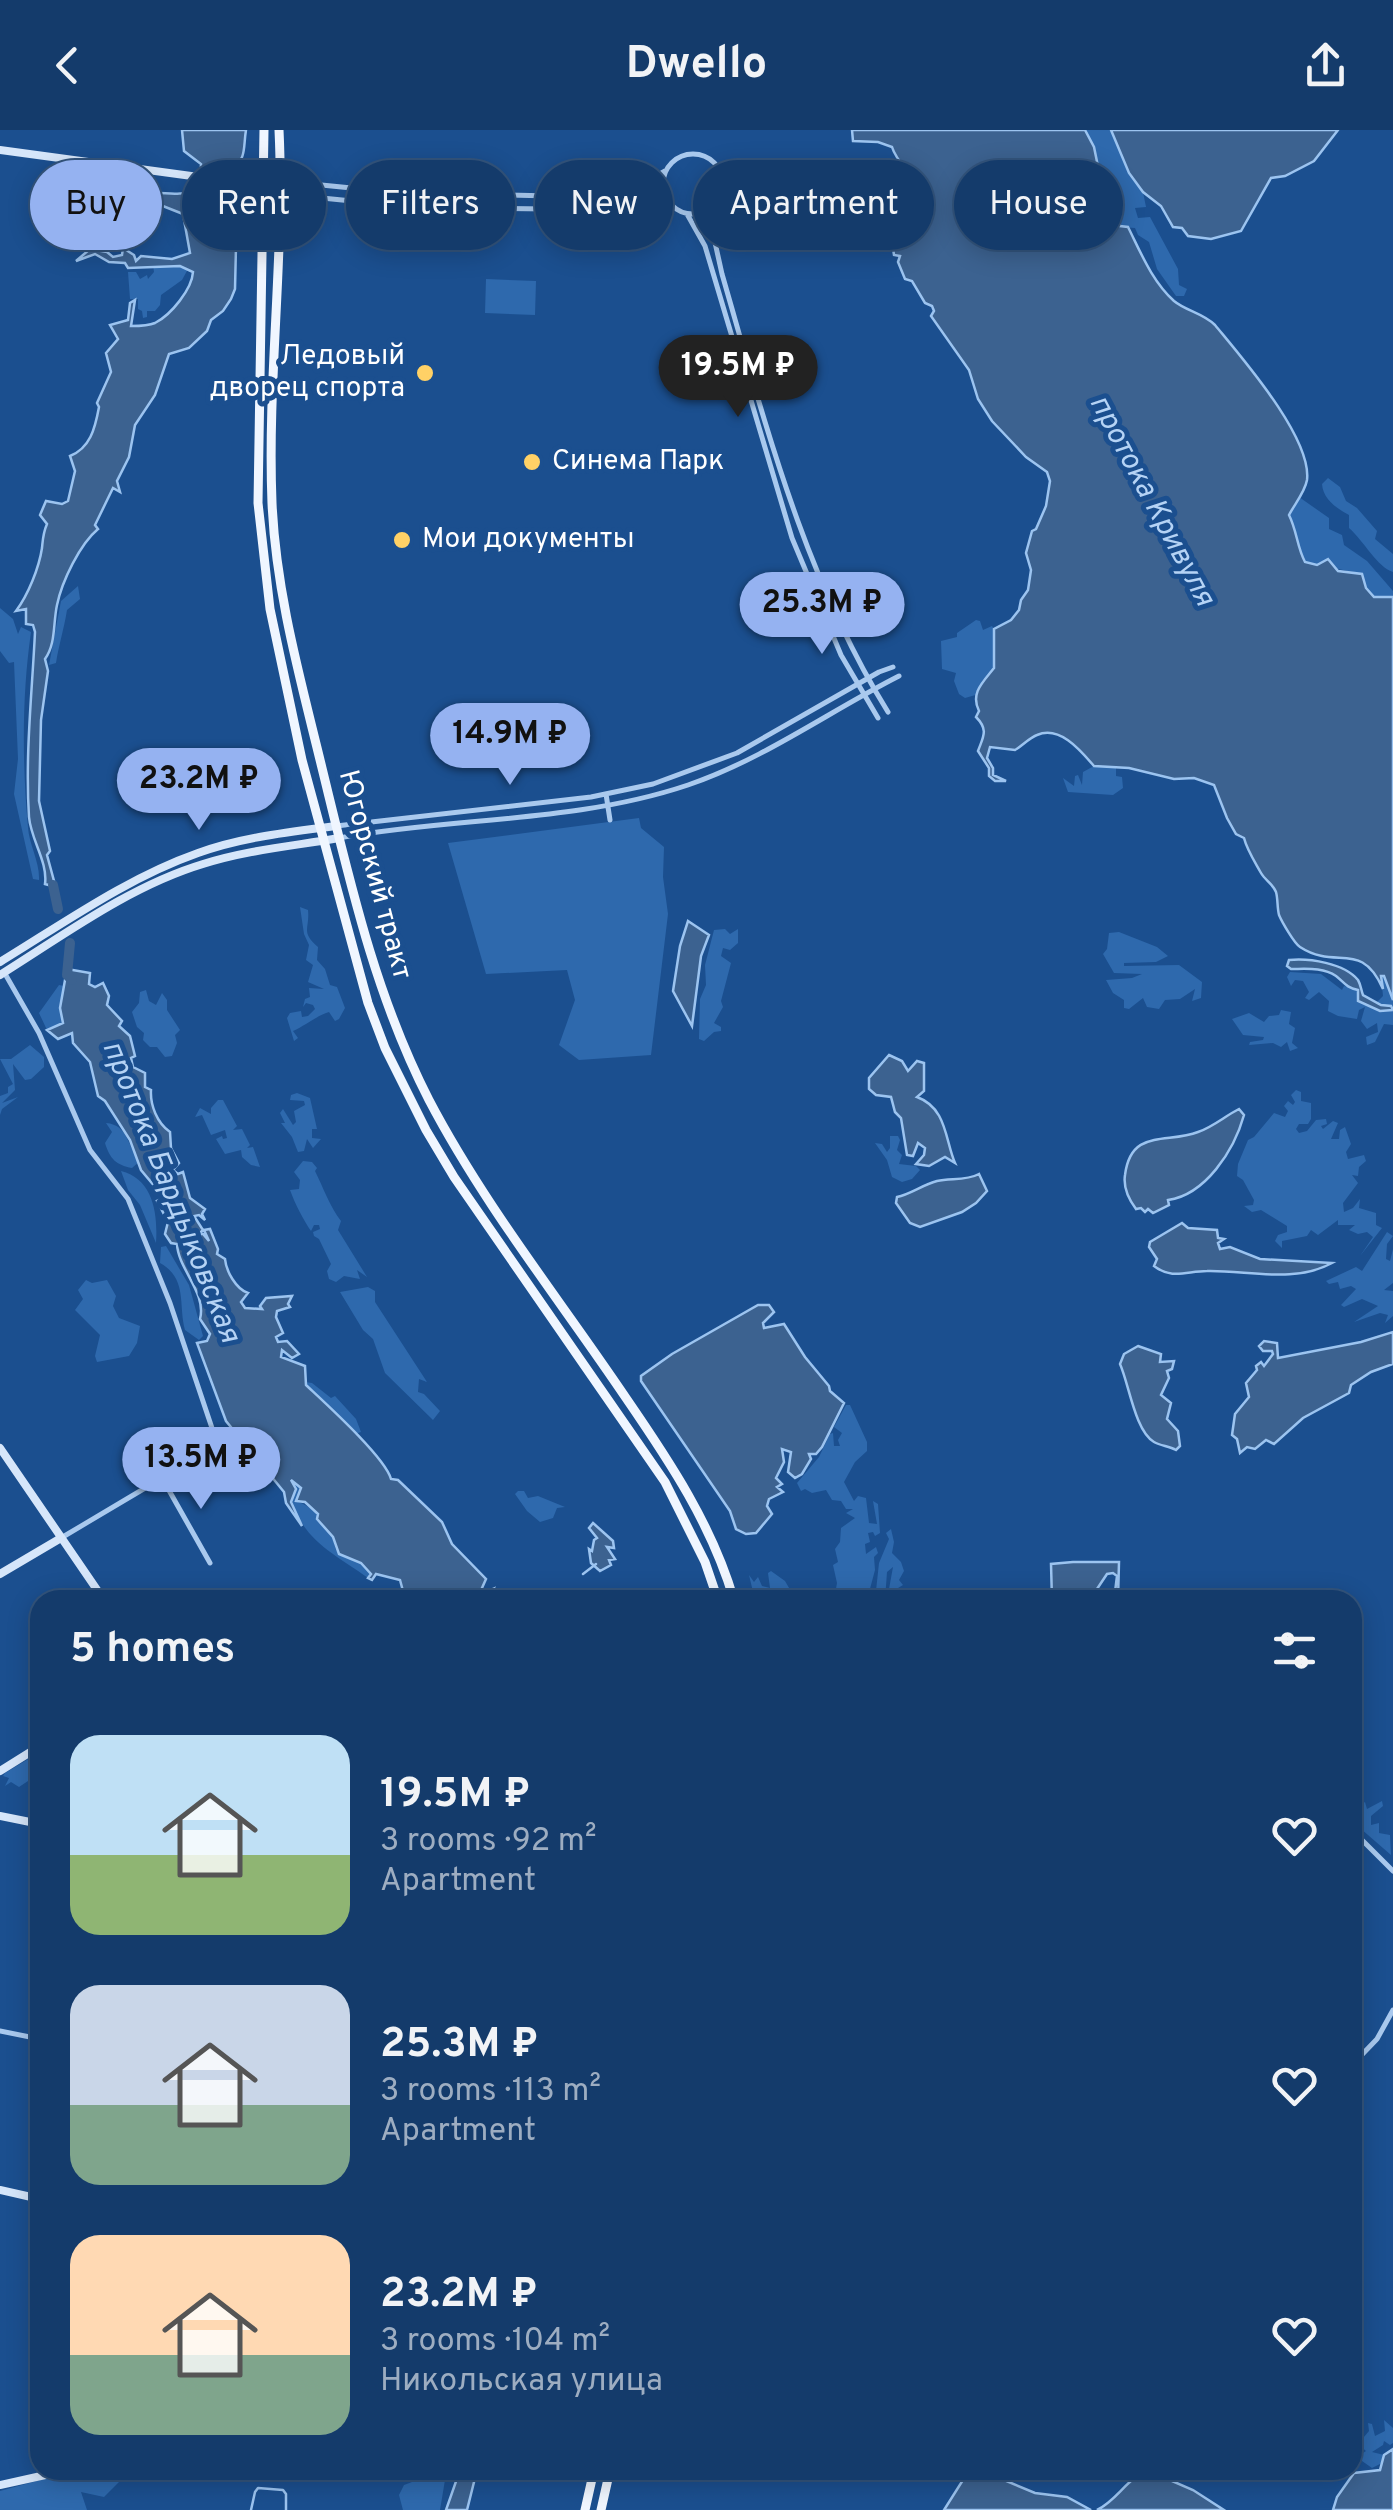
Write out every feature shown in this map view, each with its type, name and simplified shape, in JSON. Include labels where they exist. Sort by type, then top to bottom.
[{"type":"main road","name":"Югорский тракт","points":[[264,130],[265,160]]},
{"type":"main road","name":"Югорский тракт","points":[[278,130],[280,160]]},
{"type":"main road","name":"Югорский тракт","points":[[264,250],[258,503],[262,556],[279,657],[323,841],[368,1003],[410,1098],[454,1176],[677,1504],[714,1590]]},
{"type":"main road","name":"Югорский тракт","points":[[280,250],[272,432],[275,555],[288,629],[368,952],[417,1076],[468,1166],[661,1447],[698,1511],[731,1590]]},
{"type":"main road","points":[[601,1389],[614,1380]]},
{"type":"main road","points":[[586,2510],[592,2480]]},
{"type":"main road","points":[[601,2510],[608,2480]]},
{"type":"street","points":[[0,150],[182,175]]},
{"type":"street","points":[[673,162],[685,155],[701,155],[710,160]]},
{"type":"street","points":[[326,185],[467,196],[535,196]]},
{"type":"street","points":[[326,199],[392,206],[535,209]]},
{"type":"street","points":[[673,207],[693,214]]},
{"type":"street","points":[[687,214],[705,246],[792,538],[834,640],[878,718]]},
{"type":"street","points":[[717,250],[792,505],[825,596],[888,712]]},
{"type":"street","points":[[3,961],[129,884],[198,853],[256,838],[320,828],[606,794],[653,784],[716,762],[893,667]]},
{"type":"street","points":[[216,1437],[170,1303],[128,1199],[90,1150],[39,1033],[5,972],[153,884],[200,864],[254,850],[608,806],[685,786],[731,768],[899,676]]},
{"type":"street","points":[[606,794],[610,820]]},
{"type":"street","points":[[0,1448],[97,1590]]},
{"type":"street","points":[[0,1574],[162,1478],[210,1563]]},
{"type":"street","points":[[0,1771],[30,1752]]},
{"type":"street","points":[[0,1816],[30,1822]]},
{"type":"street","points":[[1362,1840],[1393,1871]]},
{"type":"street","points":[[1362,2055],[1393,2010]]},
{"type":"street","points":[[0,2031],[30,2037]]},
{"type":"street","points":[[0,2190],[30,2197]]},
{"type":"street","points":[[0,2485],[30,2478]]},
{"type":"shaded area","points":[[1085,130],[1111,130],[1129,173],[1143,192],[1146,207],[1135,208],[1138,218],[1150,217],[1178,269],[1179,285],[1187,289],[1184,296],[1176,296],[1157,269],[1149,242],[1135,228],[1123,227],[1123,160],[1095,160]]},
{"type":"shaded area","points":[[153,265],[188,269],[182,280],[161,295],[155,311],[147,311],[143,318],[138,299],[130,299],[128,272],[136,272],[140,279],[147,275],[148,279],[154,272]]},
{"type":"shaded area","points":[[486,279],[536,281],[535,315],[485,313]]},
{"type":"shaded area","points":[[1328,478],[1377,531],[1375,539],[1393,554],[1393,572],[1381,565],[1349,528],[1349,515],[1328,499],[1322,484]]},
{"type":"shaded area","points":[[1299,497],[1329,518],[1329,529],[1342,535],[1344,545],[1367,561],[1393,591],[1393,597],[1374,597],[1362,574],[1305,562],[1288,515]]},
{"type":"shaded area","points":[[78,586],[80,599],[67,610],[56,663],[49,665],[61,601]]},
{"type":"shaded area","points":[[0,608],[13,619],[18,634],[21,627],[31,632],[25,704],[25,778],[29,834],[39,880],[33,879],[14,794],[18,759],[14,662],[9,663],[0,651]]},
{"type":"shaded area","points":[[976,620],[983,630],[992,626],[994,629],[994,668],[982,681],[979,694],[965,698],[954,681],[956,673],[942,669],[941,641],[957,637]]},
{"type":"shaded area","points":[[1094,766],[1116,768],[1123,788],[1113,795],[1068,792],[1063,778],[1074,786],[1078,775],[1082,785],[1083,772]]},
{"type":"shaded area","points":[[639,818],[641,828],[664,847],[668,914],[651,1055],[579,1060],[559,1045],[575,1000],[567,970],[486,974],[448,843]]},
{"type":"shaded area","points":[[300,907],[308,910],[307,933],[318,947],[317,960],[330,985],[337,987],[345,1008],[335,1021],[329,1012],[293,1031],[298,1038],[294,1041],[287,1018],[290,1013],[301,1011],[302,1017],[308,1016],[315,1009],[306,1003],[303,1007],[310,997],[309,988],[324,989],[308,982],[313,965],[306,960],[309,945]]},
{"type":"shaded area","points":[[725,929],[730,934],[738,929],[738,943],[730,950],[723,948],[721,956],[731,963],[721,1001],[723,1007],[714,1023],[721,1031],[704,1041],[699,1039],[705,965],[714,930]]},
{"type":"shaded area","points":[[1119,932],[1157,947],[1168,956],[1156,962],[1124,966],[1179,965],[1202,982],[1201,998],[1192,1001],[1195,989],[1180,999],[1165,1000],[1159,1009],[1147,1007],[1143,998],[1129,1009],[1124,1008],[1124,1000],[1113,993],[1106,980],[1142,974],[1114,973],[1103,954],[1109,933]]},
{"type":"shaded area","points":[[1290,972],[1321,974],[1342,990],[1344,986],[1358,989],[1358,1001],[1380,1011],[1386,1007],[1377,1002],[1383,996],[1384,975],[1393,1000],[1393,1025],[1384,1024],[1375,1042],[1367,1045],[1366,1037],[1378,1032],[1377,1023],[1367,1029],[1361,1021],[1365,1007],[1359,1010],[1357,1019],[1338,1016],[1328,1011],[1329,1001],[1319,992],[1309,1000],[1305,998],[1309,992],[1303,981],[1295,980],[1291,986],[1287,977]]},
{"type":"shaded area","points":[[59,985],[64,986],[60,1008],[64,1023],[47,1030],[39,1013]]},
{"type":"shaded area","points":[[146,990],[149,1001],[156,1005],[162,993],[180,1030],[175,1035],[177,1043],[172,1056],[165,1057],[157,1047],[150,1047],[137,1027],[132,1012],[139,1003],[140,992]]},
{"type":"shaded area","points":[[1281,1010],[1291,1012],[1289,1024],[1295,1028],[1292,1043],[1298,1048],[1290,1051],[1287,1042],[1281,1047],[1273,1043],[1249,1045],[1264,1037],[1243,1035],[1232,1019],[1249,1013],[1264,1022]]},
{"type":"shaded area","points":[[30,1045],[44,1057],[44,1067],[25,1080],[13,1064],[15,1090],[2,1103],[18,1097],[0,1115],[0,1096],[8,1093],[13,1084],[0,1059],[11,1059]]},
{"type":"shaded area","points":[[1296,1090],[1301,1092],[1301,1101],[1311,1103],[1311,1119],[1308,1124],[1299,1124],[1299,1133],[1307,1131],[1316,1120],[1326,1119],[1323,1129],[1333,1121],[1338,1123],[1331,1139],[1339,1139],[1340,1130],[1345,1127],[1351,1144],[1346,1152],[1348,1159],[1364,1155],[1366,1161],[1359,1167],[1358,1176],[1352,1175],[1358,1183],[1343,1203],[1344,1212],[1360,1199],[1359,1208],[1376,1213],[1376,1225],[1382,1228],[1360,1256],[1373,1237],[1367,1232],[1349,1230],[1355,1225],[1338,1225],[1338,1220],[1318,1235],[1311,1230],[1307,1236],[1282,1241],[1282,1248],[1275,1241],[1287,1232],[1287,1226],[1261,1210],[1252,1212],[1244,1206],[1253,1205],[1254,1200],[1237,1176],[1248,1140],[1274,1113],[1285,1117],[1288,1111],[1284,1106],[1288,1101],[1293,1105],[1291,1095]]},
{"type":"shaded area","points":[[297,1093],[310,1098],[317,1129],[312,1129],[312,1138],[321,1139],[313,1148],[307,1139],[304,1151],[298,1152],[281,1123],[285,1123],[280,1113],[283,1109],[293,1125],[296,1122],[294,1111],[305,1105],[304,1101],[290,1100]]},
{"type":"shaded area","points":[[218,1100],[223,1100],[237,1126],[233,1130],[242,1129],[250,1145],[247,1148],[253,1147],[260,1167],[242,1157],[241,1150],[225,1154],[216,1139],[227,1138],[225,1130],[211,1135],[202,1115],[195,1117],[200,1108],[211,1114]]},
{"type":"shaded area","points":[[106,1123],[119,1128],[127,1138],[140,1161],[132,1168],[118,1163],[109,1153],[105,1143],[112,1132]]},
{"type":"shaded area","points":[[890,1136],[900,1140],[899,1164],[920,1170],[912,1179],[902,1182],[892,1177],[887,1160],[875,1143],[882,1144],[887,1152]]},
{"type":"shaded area","points":[[303,1161],[312,1162],[317,1168],[315,1171],[341,1221],[338,1230],[367,1277],[357,1270],[360,1279],[329,1279],[327,1271],[331,1264],[313,1232],[320,1229],[319,1225],[311,1231],[290,1190],[299,1189],[300,1180],[294,1172]]},
{"type":"shaded area","points":[[121,1171],[147,1189],[156,1220],[156,1243],[140,1205],[128,1190]]},
{"type":"shaded area","points":[[1387,1232],[1393,1236],[1387,1244],[1386,1259],[1390,1261],[1393,1249],[1393,1283],[1384,1290],[1393,1291],[1393,1316],[1385,1323],[1388,1315],[1380,1313],[1354,1322],[1378,1306],[1362,1299],[1344,1307],[1341,1305],[1356,1289],[1340,1289],[1338,1282],[1326,1281],[1356,1267],[1362,1271]]},
{"type":"shaded area","points":[[166,1246],[189,1285],[203,1336],[199,1340],[185,1330],[178,1284],[160,1263],[161,1247]]},
{"type":"shaded area","points":[[86,1280],[107,1280],[116,1296],[113,1306],[119,1318],[140,1326],[137,1343],[129,1356],[97,1362],[100,1335],[75,1310],[83,1299],[78,1290]]},
{"type":"shaded area","points":[[368,1287],[375,1291],[375,1302],[427,1382],[419,1379],[418,1392],[440,1411],[433,1420],[385,1373],[373,1339],[363,1330],[340,1292]]},
{"type":"shaded area","points":[[305,1382],[331,1398],[335,1396],[356,1419],[361,1432],[355,1434],[347,1428]]},
{"type":"shaded area","points":[[846,1405],[850,1405],[867,1442],[867,1451],[855,1462],[844,1482],[854,1501],[858,1496],[866,1498],[869,1523],[877,1524],[873,1501],[878,1504],[880,1533],[868,1533],[870,1542],[865,1544],[866,1554],[876,1547],[878,1553],[874,1557],[870,1590],[836,1590],[835,1549],[841,1528],[855,1518],[846,1513],[853,1509],[832,1500],[826,1490],[801,1491],[797,1483],[819,1457],[830,1434],[833,1433],[834,1446],[840,1446],[842,1433],[834,1427]]},
{"type":"shaded area","points":[[291,1480],[301,1488],[298,1502],[317,1514],[331,1534],[336,1550],[361,1563],[371,1575],[368,1578],[324,1547],[306,1528],[293,1504]]},
{"type":"shaded area","points":[[524,1491],[528,1498],[538,1496],[565,1507],[557,1508],[553,1518],[540,1522],[527,1511],[515,1494]]},
{"type":"shaded area","points":[[891,1529],[892,1553],[904,1571],[899,1590],[889,1590],[893,1567],[887,1572],[886,1590],[876,1590],[879,1563],[889,1539],[886,1533]]},
{"type":"shaded area","points":[[771,1571],[785,1581],[790,1590],[753,1590],[749,1575],[754,1582],[758,1577],[762,1586],[770,1588]]},
{"type":"shaded area","points":[[30,1758],[30,1780],[19,1787],[11,1782],[5,1786],[9,1778],[3,1776]]},
{"type":"shaded area","points":[[1382,1801],[1383,1806],[1371,1816],[1371,1825],[1379,1823],[1379,1833],[1390,1835],[1391,1855],[1362,1830],[1365,1802],[1367,1809]]},
{"type":"shaded area","points":[[1384,2420],[1393,2428],[1393,2443],[1384,2441],[1372,2452],[1384,2455],[1384,2462],[1372,2468],[1362,2461],[1366,2451],[1362,2439],[1369,2431],[1368,2423],[1372,2424],[1375,2436],[1385,2431]]},
{"type":"shaded area","points":[[40,2480],[121,2480],[104,2497],[81,2492],[87,2510],[0,2510],[0,2491]]},
{"type":"shaded area","points":[[445,2480],[440,2510],[403,2510],[399,2495],[404,2485]]},
{"type":"water","points":[[182,130],[246,130],[240,160],[196,160],[184,151]]},
{"type":"water","name":"протока Кривуля","points":[[852,130],[1085,130],[1097,160],[954,160],[954,250],[1123,250],[1123,226],[1128,227],[1159,285],[1174,301],[1215,325],[1287,421],[1306,463],[1306,485],[1289,515],[1305,562],[1317,565],[1328,559],[1338,571],[1362,574],[1374,597],[1393,597],[1393,1000],[1384,976],[1383,989],[1366,965],[1357,960],[1313,954],[1295,941],[1279,915],[1275,889],[1261,873],[1244,838],[1236,834],[1214,785],[1194,778],[1174,779],[1129,768],[1094,766],[1062,736],[1046,733],[1034,736],[1015,750],[990,747],[987,758],[993,775],[1006,781],[995,781],[989,776],[989,768],[978,751],[984,734],[976,717],[977,693],[994,668],[994,629],[1011,620],[1028,590],[1031,570],[1026,553],[1032,531],[1046,506],[1050,481],[1047,472],[1026,457],[992,421],[978,399],[969,370],[931,316],[932,306],[925,303],[912,281],[905,279],[898,262],[900,256],[894,255],[893,250],[934,250],[934,160],[899,160],[892,147],[853,141]]},
{"type":"water","points":[[1111,130],[1338,130],[1314,161],[1285,176],[1271,178],[1241,231],[1211,239],[1188,236],[1182,228],[1173,227],[1161,206],[1143,192],[1129,173]]},
{"type":"water","points":[[182,192],[182,214],[162,206],[162,193]]},
{"type":"water","points":[[89,250],[107,252],[113,257],[126,250],[136,261],[141,256],[172,259],[189,250],[236,250],[235,289],[207,331],[189,348],[169,354],[155,395],[135,425],[129,457],[117,481],[120,492],[113,488],[95,525],[98,529],[67,574],[45,659],[48,671],[41,720],[39,801],[55,898],[52,886],[45,884],[29,817],[28,748],[35,632],[33,625],[26,624],[26,609],[16,611],[41,556],[47,524],[40,515],[46,501],[68,501],[75,471],[70,456],[87,443],[93,430],[97,403],[111,372],[106,353],[118,339],[110,325],[128,320],[130,303],[135,300],[131,326],[155,323],[180,301],[193,272],[180,266],[128,268],[125,263],[109,262],[95,254],[76,261]]},
{"type":"water","points":[[688,921],[709,935],[701,956],[692,1026],[673,991]]},
{"type":"water","points":[[1289,960],[1316,961],[1344,969],[1358,980],[1363,995],[1393,1010],[1380,1011],[1358,1001],[1358,990],[1331,973],[1291,969],[1287,966]]},
{"type":"water","points":[[67,969],[90,973],[89,984],[95,987],[103,983],[109,996],[107,1005],[130,1036],[135,1056],[131,1058],[133,1067],[145,1073],[145,1087],[151,1090],[155,1113],[170,1132],[171,1148],[179,1163],[173,1170],[183,1172],[190,1198],[205,1209],[205,1220],[194,1216],[203,1230],[199,1234],[209,1241],[204,1230],[210,1229],[217,1254],[225,1259],[236,1284],[248,1293],[241,1302],[245,1308],[262,1309],[266,1298],[292,1296],[290,1307],[277,1311],[283,1333],[276,1337],[278,1342],[287,1341],[299,1354],[292,1358],[282,1350],[281,1357],[305,1366],[306,1385],[366,1444],[391,1479],[398,1480],[442,1522],[452,1544],[486,1579],[484,1590],[403,1590],[400,1580],[376,1574],[372,1580],[368,1578],[371,1574],[361,1563],[339,1554],[333,1537],[317,1519],[318,1514],[305,1502],[296,1501],[301,1488],[291,1480],[296,1489],[291,1502],[302,1526],[286,1503],[284,1492],[226,1421],[197,1343],[207,1341],[210,1334],[200,1319],[200,1300],[177,1244],[171,1243],[165,1234],[168,1222],[157,1201],[162,1199],[161,1194],[141,1170],[130,1140],[98,1096],[90,1062],[73,1043],[72,1033],[58,1039],[47,1030],[63,1023],[60,1008]]},
{"type":"water","points":[[889,1055],[902,1061],[908,1071],[917,1061],[924,1063],[924,1091],[917,1097],[940,1117],[955,1163],[945,1157],[929,1166],[916,1164],[925,1148],[918,1143],[913,1156],[907,1155],[901,1118],[891,1097],[876,1095],[869,1089],[869,1078]]},
{"type":"water","points":[[1239,1109],[1244,1115],[1233,1143],[1206,1180],[1194,1190],[1168,1200],[1169,1205],[1153,1213],[1136,1209],[1125,1180],[1135,1150],[1152,1140],[1203,1130]]},
{"type":"water","points":[[979,1174],[987,1191],[976,1203],[920,1227],[910,1223],[896,1203],[897,1197],[932,1183]]},
{"type":"water","points":[[1182,1223],[1188,1228],[1217,1230],[1218,1238],[1224,1239],[1218,1243],[1220,1249],[1230,1247],[1260,1259],[1332,1263],[1286,1274],[1167,1273],[1154,1266],[1157,1259],[1150,1242]]},
{"type":"water","points":[[758,1305],[769,1305],[774,1312],[763,1323],[764,1328],[784,1324],[830,1391],[844,1403],[822,1447],[816,1454],[809,1454],[811,1459],[802,1474],[795,1478],[788,1472],[791,1452],[782,1449],[784,1462],[776,1478],[782,1484],[777,1487],[783,1492],[769,1499],[767,1506],[772,1514],[756,1533],[746,1534],[736,1529],[730,1511],[641,1376]]},
{"type":"water","points":[[1393,1332],[1393,1364],[1351,1385],[1349,1393],[1303,1418],[1274,1444],[1266,1440],[1255,1449],[1247,1447],[1240,1453],[1232,1435],[1235,1414],[1249,1397],[1246,1383],[1256,1366],[1261,1362],[1264,1366],[1273,1354],[1259,1346],[1264,1341],[1277,1343],[1278,1358]]},
{"type":"water","points":[[1138,1346],[1161,1354],[1160,1362],[1174,1361],[1161,1395],[1171,1403],[1167,1419],[1178,1431],[1180,1446],[1176,1450],[1154,1442],[1137,1418],[1120,1364],[1124,1354]]},
{"type":"water","points":[[593,1523],[613,1541],[614,1548],[607,1547],[615,1559],[600,1571],[591,1563],[589,1549],[592,1551],[597,1538],[589,1528]]},
{"type":"water","points":[[1119,1562],[1118,1590],[1113,1573],[1107,1574],[1096,1590],[1052,1590],[1051,1564]]},
{"type":"water","points":[[1393,2449],[1393,2510],[1333,2510],[1349,2480],[1362,2480],[1362,2472],[1380,2470],[1384,2455]]},
{"type":"water","points":[[456,2480],[474,2480],[467,2510],[446,2510]]},
{"type":"water","points":[[963,2480],[1004,2480],[1035,2493],[1067,2497],[1091,2510],[944,2510]]},
{"type":"water","points":[[1133,2480],[1170,2480],[1224,2510],[1097,2510]]},
{"type":"waterway","points":[[53,885],[58,909]]},
{"type":"waterway","name":"протока Бардыковская","points":[[70,943],[67,975],[72,980]]},
{"type":"waterway","points":[[583,1574],[596,1564]]},
{"type":"waterway","points":[[251,2510],[258,2488],[283,2490],[286,2510]]},
{"type":"place","name":"Ледовый дворец спорта","points":[[425,373]]},
{"type":"place","name":"Синема Парк","points":[[532,462]]},
{"type":"place","name":"Мои документы","points":[[402,540]]}]
